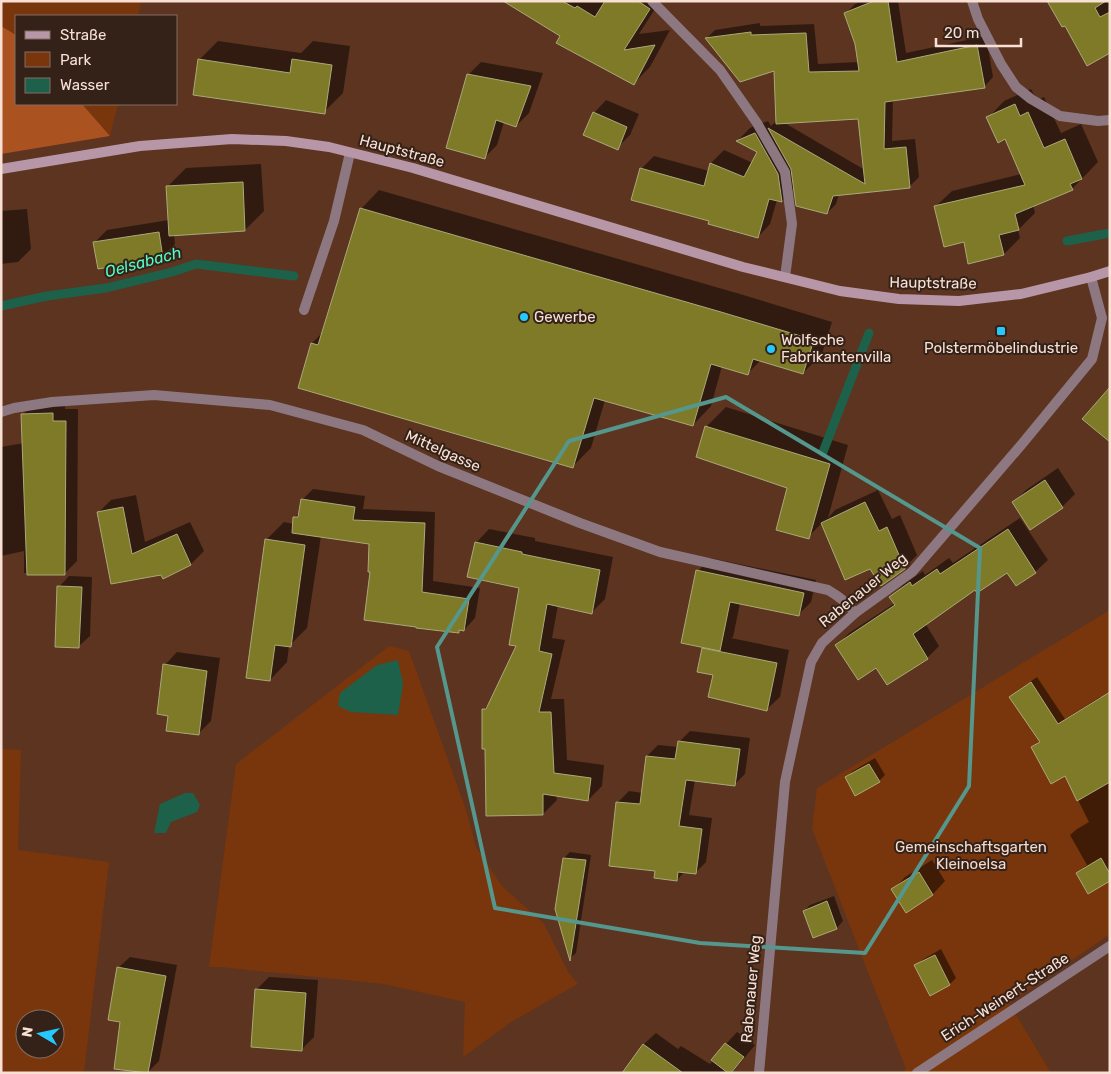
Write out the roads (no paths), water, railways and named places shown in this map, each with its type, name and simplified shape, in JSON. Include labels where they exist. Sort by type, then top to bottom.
[{"type":"main road","name":"Hauptstraße","points":[[1,169],[140,146],[232,139],[286,141],[329,147],[413,168],[734,264],[840,291],[900,299],[959,301],[1022,294],[1091,278],[1110,271]]},
{"type":"street","points":[[652,1],[720,70],[757,123],[785,172],[792,224],[785,277]]},
{"type":"street","points":[[972,1],[978,20],[1001,64],[1016,87],[1030,99],[1060,116],[1098,121],[1110,120]]},
{"type":"street","points":[[304,310],[334,222],[350,153]]},
{"type":"street","name":"Rabenauer Weg","points":[[759,1073],[785,782],[810,662],[822,642],[855,613],[912,572],[1092,359],[1102,318],[1091,278]]},
{"type":"street","name":"Mittelgasse","points":[[1,412],[52,402],[154,395],[270,405],[363,430],[446,470],[580,523],[660,552],[828,590],[849,604],[855,613]]},
{"type":"street","name":"Erich-Weinert-Straße","points":[[917,1073],[1110,946]]},
{"type":"water","points":[[398,660],[403,684],[398,715],[351,712],[338,706],[340,693],[377,665]]},
{"type":"water","points":[[185,793],[193,793],[200,805],[197,812],[171,822],[166,833],[154,833],[160,804]]},
{"type":"waterway","name":"Oelsabach","points":[[1067,241],[1110,233]]},
{"type":"waterway","name":"Oelsabach","points":[[1,306],[47,296],[106,288],[172,272],[196,264],[294,276]]},
{"type":"waterway","name":"Oelsabach","points":[[823,452],[869,333]]},
{"type":"place","name":"Gewerbe","points":[[524,317]]},
{"type":"place","name":"Polstermöbelindustrie","points":[[1001,331]]},
{"type":"place","name":"Wolfsche Fabrikantenvilla","points":[[771,349]]},
{"type":"park label","name":"Gemeinschaftsgarten Kleinoelsa","points":[[971,856]]}]
